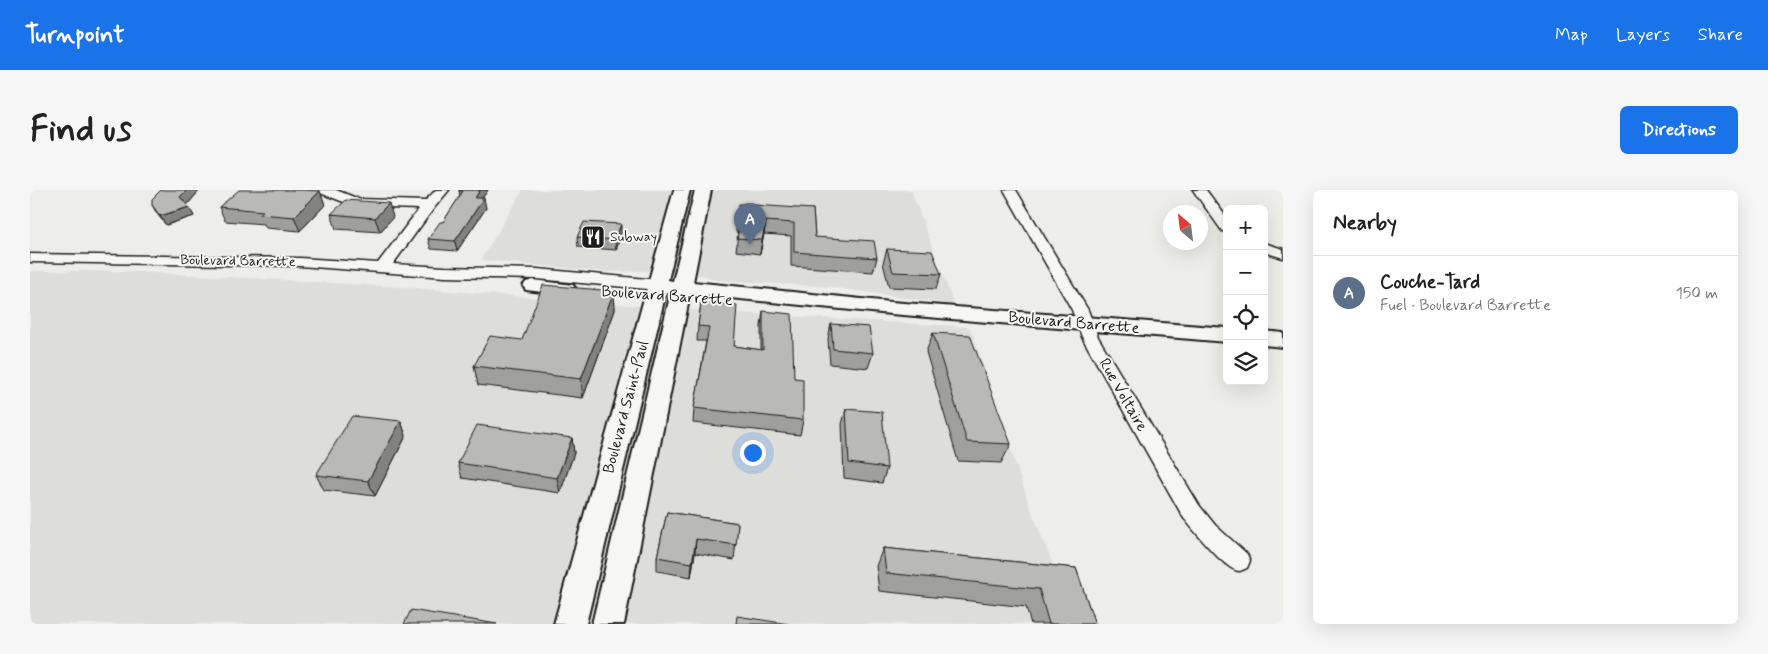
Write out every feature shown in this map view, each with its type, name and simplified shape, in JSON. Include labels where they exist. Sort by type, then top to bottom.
[{"type":"main road","name":"Boulevard Saint-Paul","points":[[570,624],[682,190]]},
{"type":"main road","name":"Boulevard Saint-Paul","points":[[608,624],[682,293],[703,190]]},
{"type":"main road","name":"Boulevard Barrette","points":[[533,286],[566,289]]},
{"type":"main road","name":"Boulevard Barrette","points":[[656,291],[891,308],[1223,336]]},
{"type":"main road","points":[[1268,338],[1283,340]]},
{"type":"street","points":[[326,190],[357,202],[429,205]]},
{"type":"street","points":[[382,268],[429,205],[443,190]]},
{"type":"street","name":"Rue Voltaire","points":[[1010,190],[1080,310],[1090,337],[1191,511],[1207,532],[1239,561]]},
{"type":"street","points":[[1199,190],[1223,223]]},
{"type":"street","points":[[1268,248],[1283,254]]},
{"type":"street","name":"Boulevard Barrette","points":[[30,258],[300,262],[445,272],[537,274],[656,291]]},
{"type":"street","name":"Boulevard Barrette","points":[[445,272],[533,286]]},
{"type":"street","name":"Boulevard Barrette","points":[[566,289],[656,291]]},
{"type":"shaded area","points":[[523,190],[911,190],[954,305],[831,287],[716,280],[703,275],[641,271],[607,272],[481,260]]},
{"type":"shaded area","points":[[30,271],[126,271],[400,287],[692,310],[970,327],[1031,510],[1077,624],[30,624]]},
{"type":"building","points":[[161,190],[187,190],[180,197],[189,207],[160,216],[152,205],[152,199]]},
{"type":"building","points":[[239,190],[320,191],[294,217],[260,214],[263,211],[219,207]]},
{"type":"building","points":[[459,190],[480,190],[475,198],[484,198],[455,241],[428,239],[440,222],[443,222],[463,191]]},
{"type":"building","points":[[346,200],[389,203],[375,218],[331,214]]},
{"type":"building","points":[[739,204],[813,209],[815,237],[874,241],[877,258],[794,252],[794,223],[766,221],[762,240],[737,238],[741,219],[737,219]]},
{"type":"building","points":[[584,222],[621,224],[615,240],[577,237]]},
{"type":"building","points":[[887,249],[932,251],[941,274],[893,272]]},
{"type":"building","points":[[543,285],[614,291],[581,379],[474,366],[490,336],[522,340]]},
{"type":"building","points":[[701,303],[737,305],[734,346],[763,350],[763,311],[792,314],[794,378],[803,379],[803,420],[694,408],[709,327],[698,326]]},
{"type":"building","points":[[831,324],[869,327],[873,353],[833,349]]},
{"type":"building","points":[[933,333],[970,335],[1011,444],[967,442]]},
{"type":"building","points":[[846,409],[882,412],[887,468],[849,463]]},
{"type":"building","points":[[352,416],[401,421],[368,481],[316,475]]},
{"type":"building","points":[[477,425],[572,438],[557,478],[458,463]]},
{"type":"building","points":[[667,512],[738,523],[736,545],[696,539],[692,563],[657,557]]},
{"type":"building","points":[[883,548],[1076,568],[1095,624],[1049,624],[1039,589],[886,573]]},
{"type":"building","points":[[411,610],[497,624],[404,624]]},
{"type":"building","points":[[737,616],[788,624],[736,624]]},
{"type":"place","name":"Subway","points":[[593,237]]},
{"type":"place","name":"Couche-Tard","points":[[750,244]]}]
